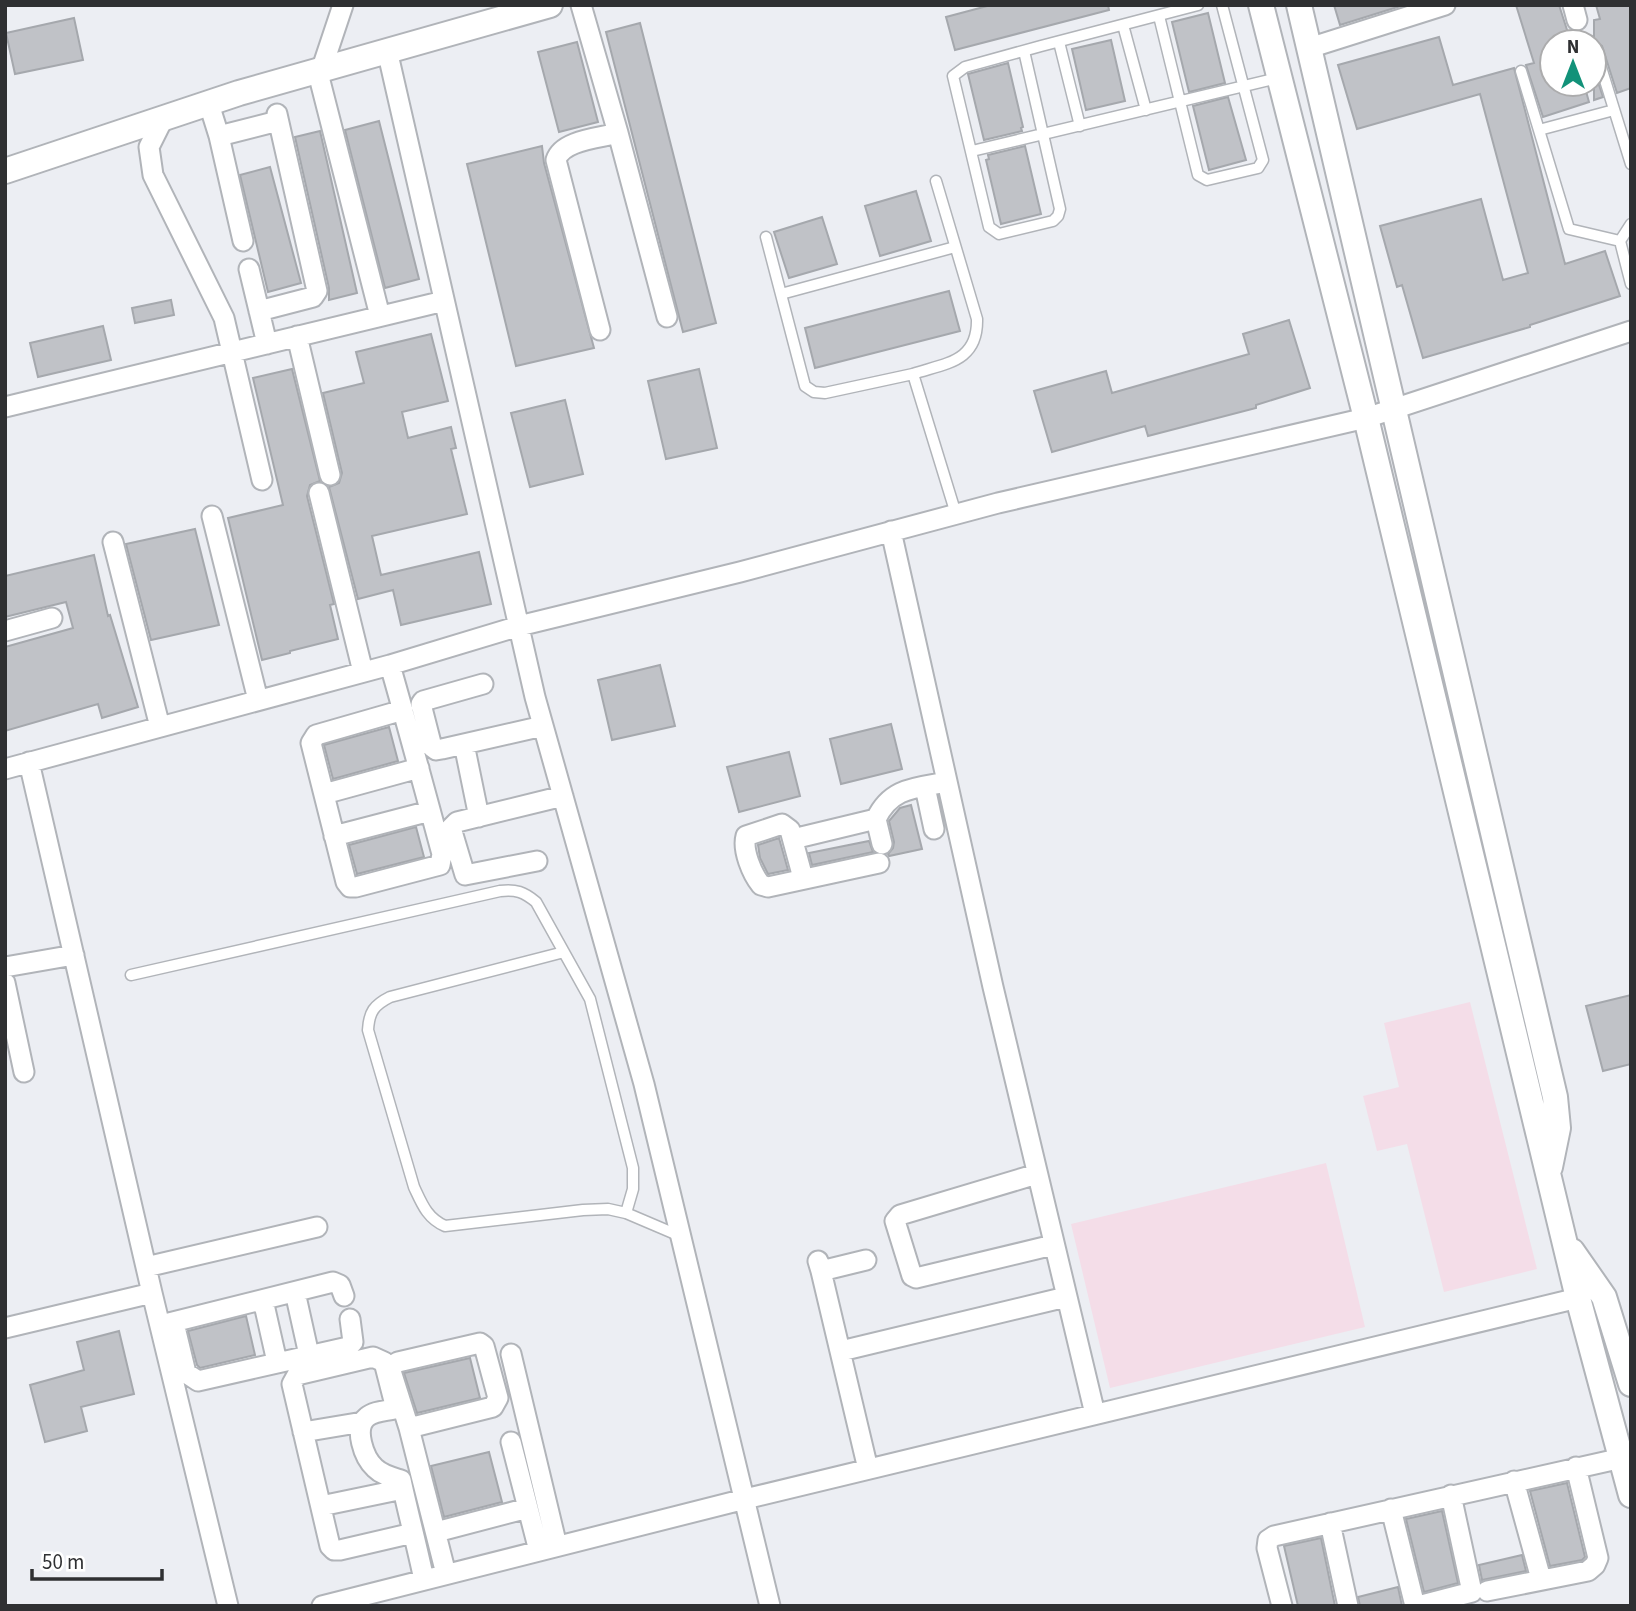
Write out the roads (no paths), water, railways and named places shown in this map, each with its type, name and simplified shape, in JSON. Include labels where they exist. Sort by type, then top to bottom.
[{"type":"street","points":[[343,5],[319,69],[380,316]]},
{"type":"street","points":[[5,172],[319,69],[550,5]]},
{"type":"street","points":[[581,5],[667,317]]},
{"type":"street","points":[[1261,5],[1367,418],[1578,1298],[1631,1495]]},
{"type":"street","points":[[1298,5],[1555,1097],[1558,1128],[1548,1175]]},
{"type":"street","points":[[1309,48],[1445,5]]},
{"type":"street","points":[[387,50],[543,726],[644,1084],[770,1606]]},
{"type":"street","points":[[209,103],[243,241]]},
{"type":"street","points":[[219,136],[278,118],[317,291],[313,297],[259,311]]},
{"type":"street","points":[[162,121],[149,147],[153,175],[224,318],[262,480]]},
{"type":"street","points":[[600,330],[556,160],[559,152],[567,147],[618,133]]},
{"type":"street","points":[[248,269],[267,344]]},
{"type":"street","points":[[5,407],[443,301]]},
{"type":"street","points":[[5,769],[363,672],[519,626],[956,514],[1367,418],[1631,331]]},
{"type":"street","points":[[298,336],[330,475]]},
{"type":"street","points":[[318,493],[363,672]]},
{"type":"street","points":[[212,516],[258,700]]},
{"type":"street","points":[[891,531],[1053,1245],[1095,1414]]},
{"type":"street","points":[[113,542],[160,727]]},
{"type":"street","points":[[5,631],[52,618]]},
{"type":"street","points":[[390,664],[403,710],[419,768],[442,854],[440,865],[350,887],[346,882],[311,743],[316,735],[403,710]]},
{"type":"street","points":[[483,684],[423,701],[421,704],[432,747],[436,750],[543,726]]},
{"type":"street","points":[[464,744],[479,817]]},
{"type":"street","points":[[29,762],[152,1293],[186,1373],[198,1381],[348,1347],[353,1342],[350,1319]]},
{"type":"street","points":[[324,794],[419,768]]},
{"type":"street","points":[[803,878],[790,830],[782,824],[746,836],[744,842],[754,876],[761,885],[768,887],[803,878],[880,853],[876,819],[883,804],[902,792],[947,782]]},
{"type":"street","points":[[925,787],[934,829]]},
{"type":"street","points":[[537,861],[466,875],[451,828],[457,822],[563,796]]},
{"type":"street","points":[[334,836],[430,811]]},
{"type":"street","points":[[793,839],[876,819]]},
{"type":"street","points":[[5,967],[74,955]]},
{"type":"street","points":[[5,982],[24,1072]]},
{"type":"street","points":[[1037,1174],[900,1215],[895,1221],[912,1276],[916,1278],[1053,1245]]},
{"type":"street","points":[[146,1266],[317,1227]]},
{"type":"street","points":[[1564,1239],[1604,1297],[1631,1384]]},
{"type":"street","points":[[866,1260],[819,1266],[868,1469]]},
{"type":"street","points":[[167,1324],[334,1282],[340,1285],[344,1296]]},
{"type":"street","points":[[295,1292],[309,1355]]},
{"type":"street","points":[[5,1328],[152,1293]]},
{"type":"street","points":[[841,1351],[1066,1297]]},
{"type":"street","points":[[322,1606],[745,1499],[1578,1298]]},
{"type":"street","points":[[263,1300],[277,1362]]},
{"type":"street","points":[[167,1324],[228,1606]]},
{"type":"street","points":[[409,1428],[494,1407],[498,1398],[484,1346],[480,1343],[398,1362],[393,1365],[391,1371],[409,1428],[446,1574]]},
{"type":"street","points":[[511,1354],[548,1548]]},
{"type":"street","points":[[303,1432],[363,1422],[370,1415],[394,1409],[396,1405],[384,1362],[373,1357],[297,1374],[292,1384],[303,1432],[321,1506],[330,1546],[334,1550],[413,1533]]},
{"type":"street","points":[[363,1422],[361,1437],[370,1463],[384,1475],[401,1480],[424,1580]]},
{"type":"street","points":[[511,1442],[528,1508],[548,1548]]},
{"type":"street","points":[[1282,1606],[1267,1548],[1268,1540],[1274,1536],[1622,1458]]},
{"type":"street","points":[[1488,1591],[1588,1571],[1595,1565],[1598,1558],[1576,1467]]},
{"type":"street","points":[[1514,1481],[1541,1579]]},
{"type":"street","points":[[321,1506],[403,1489]]},
{"type":"street","points":[[1391,1509],[1416,1606],[1472,1592],[1451,1495]]},
{"type":"street","points":[[436,1532],[528,1508]]},
{"type":"street","points":[[1330,1523],[1348,1606]]},
{"type":"lane","points":[[1024,51],[1060,209],[1053,221],[999,234],[989,227],[953,76],[965,67],[1024,51],[1159,16],[1198,5]]},
{"type":"lane","points":[[1159,16],[1198,175],[1207,180],[1258,168],[1263,160],[1222,5]]},
{"type":"lane","points":[[1123,25],[1146,110]]},
{"type":"lane","points":[[1059,42],[1080,126]]},
{"type":"lane","points":[[1521,71],[1569,229],[1620,241]]},
{"type":"lane","points":[[972,150],[1280,78]]},
{"type":"lane","points":[[1608,90],[1631,164]]},
{"type":"lane","points":[[1539,130],[1614,110]]},
{"type":"lane","points":[[766,237],[805,386],[814,392],[825,393],[913,374],[962,358],[974,341],[976,319],[936,181]]},
{"type":"lane","points":[[1631,224],[1620,241],[1631,284]]},
{"type":"lane","points":[[781,294],[956,247]]},
{"type":"lane","points":[[913,374],[956,514]]},
{"type":"lane","points":[[131,975],[514,890],[527,894],[536,902],[590,999],[633,1168],[633,1189],[626,1213]]},
{"type":"lane","points":[[564,952],[390,997],[376,1003],[369,1015],[369,1030],[414,1187],[423,1208],[433,1221],[445,1226],[608,1209],[626,1213],[681,1236]]}]
